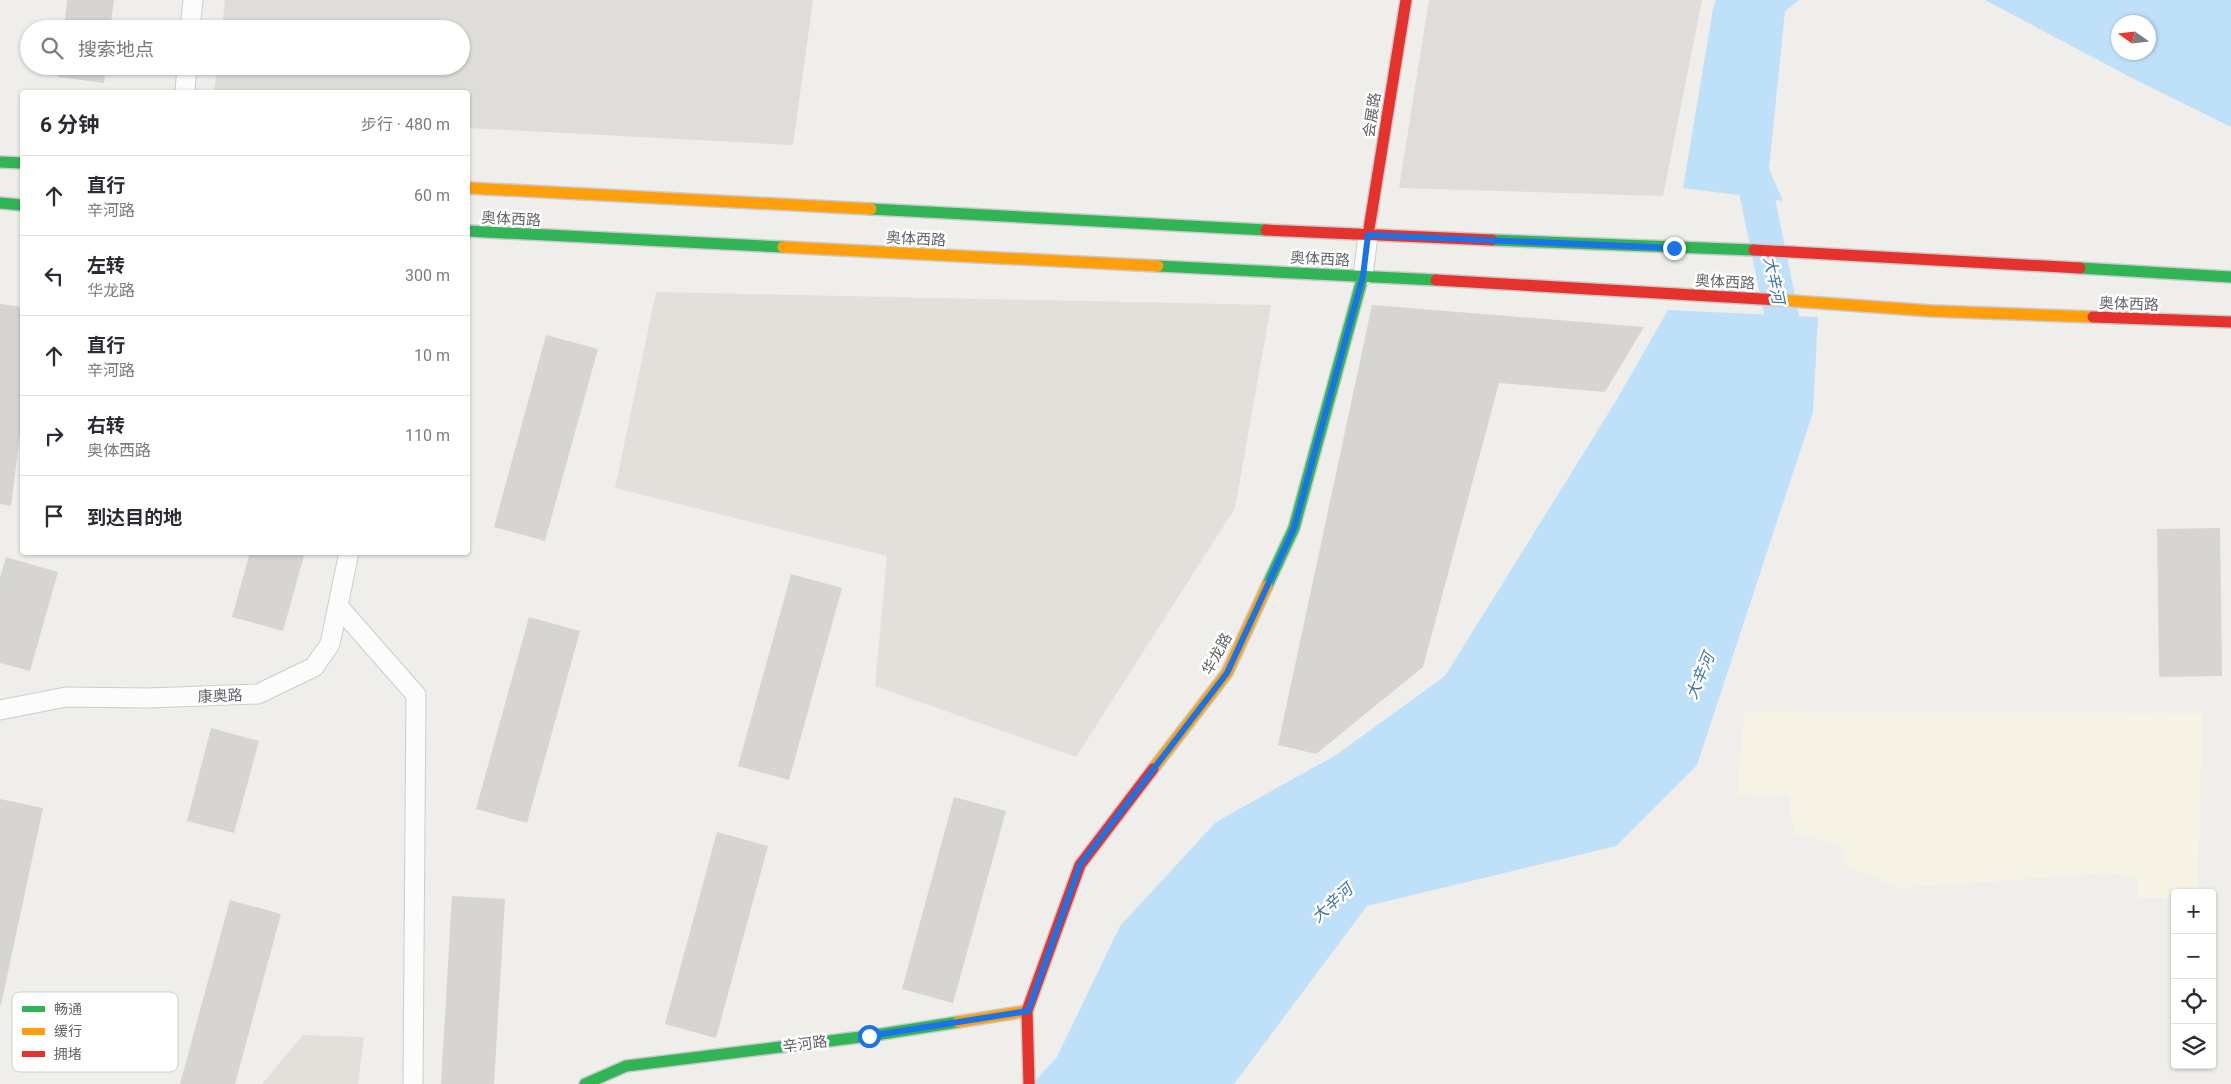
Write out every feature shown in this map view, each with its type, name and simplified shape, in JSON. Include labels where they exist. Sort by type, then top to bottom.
[{"type":"main road","name":"会展路","points":[[1368,235],[1406,0]]},
{"type":"main road","points":[[0,162],[20,163]]},
{"type":"main road","name":"奥体西路","points":[[470,188],[1368,235],[1820,253],[2231,277]]},
{"type":"main road","points":[[0,203],[20,205]]},
{"type":"main road","name":"奥体西路","points":[[470,232],[1363,276],[1820,302],[1932,311],[2231,322]]},
{"type":"main road","name":"华龙路","points":[[1028,1011],[1080,865],[1227,673],[1294,528],[1363,276]]},
{"type":"main road","points":[[1028,1011],[1029,1084]]},
{"type":"main road","name":"辛河路","points":[[585,1084],[626,1066],[869,1036],[1028,1011]]},
{"type":"street","points":[[191,20],[193,0]]},
{"type":"street","points":[[184,90],[186,75]]},
{"type":"street","points":[[1363,276],[1368,235]]},
{"type":"street","name":"康奥路","points":[[0,710],[66,697],[148,698],[258,694],[314,667],[330,644],[348,555]]},
{"type":"street","points":[[338,606],[416,695],[414,1084]]},
{"type":"shaded area","points":[[225,0],[813,0],[793,145],[470,128],[470,90],[214,90],[216,75],[470,75],[470,20],[223,20]]},
{"type":"shaded area","points":[[1429,0],[1702,0],[1663,196],[1399,188]]},
{"type":"shaded area","points":[[656,292],[1271,305],[1235,508],[1076,757],[875,686],[887,556],[615,488]]},
{"type":"shaded area","points":[[1745,712],[2202,713],[2198,889],[2171,889],[2171,899],[2137,897],[2137,877],[2107,873],[1899,888],[1844,865],[1844,847],[1794,833],[1789,797],[1737,794]]},
{"type":"shaded area","points":[[303,1035],[364,1037],[358,1084],[262,1084]]},
{"type":"water","points":[[1716,0],[1799,0],[1785,11],[1769,169],[1783,201],[1683,188]]},
{"type":"water","points":[[1985,0],[2231,0],[2231,127],[2132,78]]},
{"type":"water","points":[[1668,310],[1818,317],[1813,412],[1697,765],[1616,846],[1367,906],[1234,1084],[1032,1084],[1057,1057],[1120,926],[1216,822],[1336,755],[1445,676],[1616,401]]},
{"type":"building","points":[[67,0],[114,0],[111,20],[65,20]]},
{"type":"building","points":[[58,75],[105,75],[104,83],[58,77]]},
{"type":"building","points":[[0,304],[20,307],[20,434],[11,506],[0,504]]},
{"type":"building","points":[[1372,305],[1644,327],[1605,392],[1499,383],[1423,667],[1316,754],[1278,745]]},
{"type":"building","points":[[546,335],[598,349],[545,541],[494,527]]},
{"type":"building","points":[[2220,528],[2222,676],[2159,677],[2157,529]]},
{"type":"building","points":[[249,555],[304,555],[283,631],[232,617]]},
{"type":"building","points":[[6,557],[58,572],[30,671],[0,663],[0,578]]},
{"type":"building","points":[[791,574],[842,588],[789,780],[738,766]]},
{"type":"building","points":[[529,617],[580,631],[527,823],[476,809]]},
{"type":"building","points":[[211,728],[259,741],[234,833],[187,821]]},
{"type":"building","points":[[954,797],[1006,811],[953,1003],[902,989]]},
{"type":"building","points":[[0,799],[43,808],[1,1005],[0,1005]]},
{"type":"building","points":[[717,832],[768,846],[716,1038],[665,1024]]},
{"type":"building","points":[[452,896],[505,899],[494,1084],[441,1084]]},
{"type":"building","points":[[230,900],[281,914],[235,1084],[180,1084]]},
{"type":"waterway","name":"大辛河","points":[[1748,152],[1791,360]]},
{"type":"traffic: fast","points":[[0,162],[20,163]]},
{"type":"traffic: fast","points":[[0,203],[20,205]]},
{"type":"traffic: fast","points":[[871,209],[1266,230]]},
{"type":"traffic: fast","points":[[470,231],[783,247]]},
{"type":"traffic: fast","points":[[1492,240],[1754,250]]},
{"type":"traffic: fast","points":[[1158,266],[1436,280]]},
{"type":"traffic: fast","points":[[2080,268],[2231,277]]},
{"type":"traffic: fast","points":[[1267,586],[1294,528],[1363,276]]},
{"type":"traffic: fast","points":[[585,1084],[626,1066],[869,1036],[958,1022]]},
{"type":"traffic: slow","points":[[470,188],[871,209]]},
{"type":"traffic: slow","points":[[783,247],[1158,266]]},
{"type":"traffic: slow","points":[[1779,300],[1932,311],[2093,317]]},
{"type":"traffic: slow","points":[[1153,769],[1227,673],[1267,586]]},
{"type":"traffic: slow","points":[[958,1022],[1027,1011]]},
{"type":"traffic: jam","points":[[1368,235],[1406,0]]},
{"type":"traffic: jam","points":[[1266,230],[1492,240]]},
{"type":"traffic: jam","points":[[1754,250],[2080,268]]},
{"type":"traffic: jam","points":[[1436,280],[1779,300]]},
{"type":"traffic: jam","points":[[2093,317],[2231,322]]},
{"type":"traffic: jam","points":[[1029,1084],[1027,1011],[1080,865],[1153,769]]},
{"type":"route","points":[[869,1036],[1028,1011],[1080,865],[1227,673],[1294,528],[1363,276],[1368,235],[1674,248]]}]
